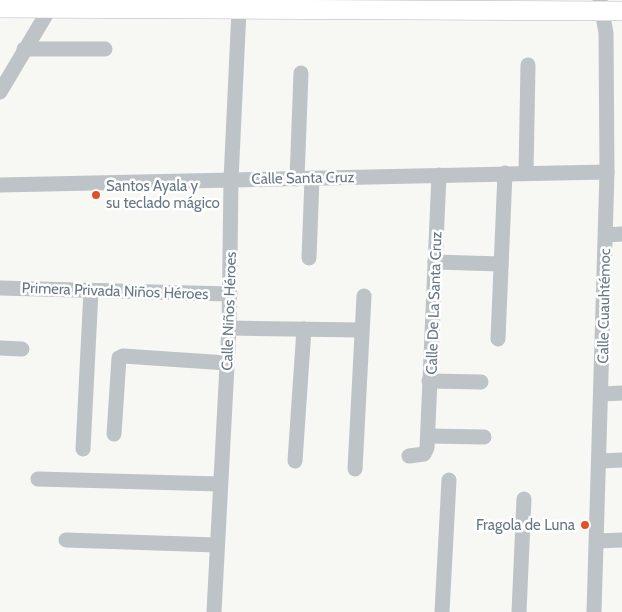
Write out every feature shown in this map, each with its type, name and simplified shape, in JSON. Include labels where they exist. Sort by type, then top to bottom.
[{"type":"main road","points":[[0,8],[50,8],[91,4],[228,7],[266,5],[601,6],[622,11]]},
{"type":"street","name":"Calle Cuauhtémoc","points":[[594,612],[602,394],[607,172],[606,33],[601,6]]},
{"type":"street","name":"Calle Niños Héroes","points":[[214,612],[230,294],[231,180],[228,7]]},
{"type":"street","points":[[2,83],[50,8]]},
{"type":"street","points":[[24,49],[105,49]]},
{"type":"street","points":[[526,172],[528,65]]},
{"type":"street","points":[[301,73],[309,258]]},
{"type":"street","name":"Calle Santa Cruz","points":[[0,185],[526,172],[607,172]]},
{"type":"street","points":[[498,339],[505,173]]},
{"type":"street","name":"Calle De La Santa Cruz","points":[[438,175],[429,381],[481,382]]},
{"type":"street","points":[[606,235],[622,234]]},
{"type":"street","points":[[435,262],[501,264]]},
{"type":"street","name":"Primera Privada Niños Héroes","points":[[0,288],[230,294]]},
{"type":"street","points":[[83,449],[92,291]]},
{"type":"street","points":[[355,469],[364,296]]},
{"type":"street","points":[[229,328],[361,330]]},
{"type":"street","points":[[295,461],[304,329]]},
{"type":"street","points":[[0,348],[22,349]]},
{"type":"street","points":[[114,434],[118,360],[121,356],[227,363]]},
{"type":"street","points":[[409,456],[426,453],[429,381]]},
{"type":"street","points":[[602,394],[622,394]]},
{"type":"street","points":[[428,436],[484,438]]},
{"type":"street","points":[[600,461],[622,460]]},
{"type":"street","points":[[38,479],[220,484]]},
{"type":"street","points":[[442,612],[449,480]]},
{"type":"street","points":[[519,612],[524,499]]},
{"type":"street","points":[[66,540],[217,545]]},
{"type":"street","points":[[597,540],[622,540]]},
{"type":"place","name":"Santos Ayala y su teclado mágico","points":[[96,195]]},
{"type":"place","name":"Fragola de Luna","points":[[585,525]]}]
